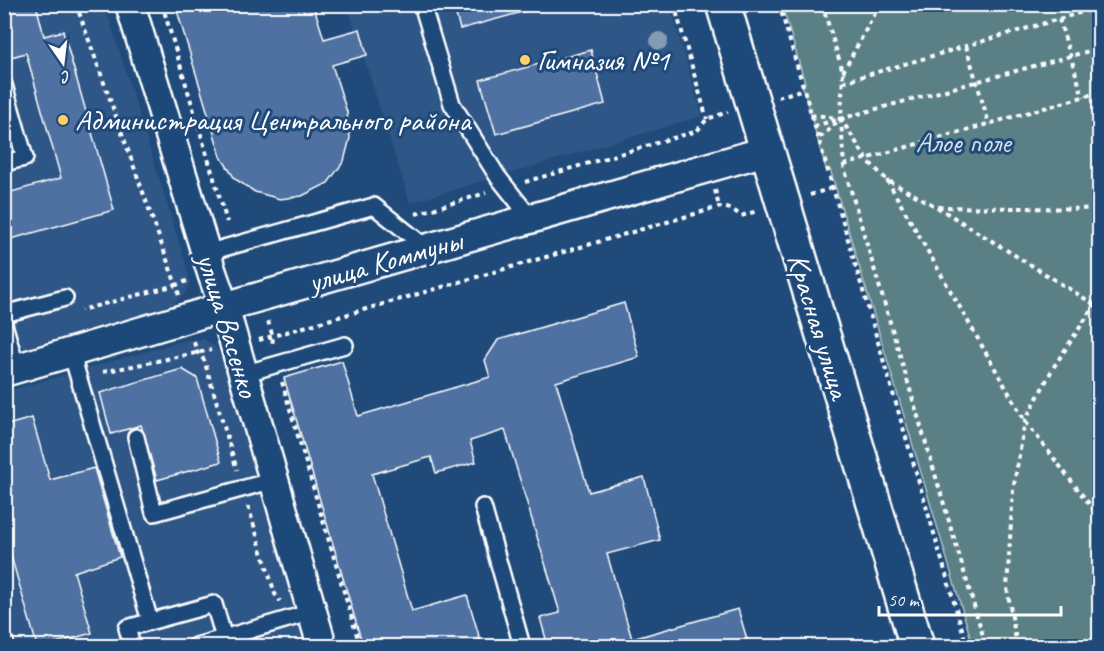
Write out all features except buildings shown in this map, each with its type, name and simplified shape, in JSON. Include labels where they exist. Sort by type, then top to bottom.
[{"type":"main road","name":"Красная улица","points":[[723,4],[917,646]]},
{"type":"street","name":"улица Васенко","points":[[130,4],[224,307],[274,480],[302,615],[322,646]]},
{"type":"street","name":"улица Коммуны","points":[[11,370],[74,365],[188,318],[766,151]]},
{"type":"lane","points":[[422,4],[452,104],[498,177],[532,220]]},
{"type":"lane","points":[[4,85],[25,158],[4,163]]},
{"type":"lane","points":[[206,253],[374,206],[428,249]]},
{"type":"lane","points":[[4,314],[65,298]]},
{"type":"lane","points":[[4,324],[11,370]]},
{"type":"lane","points":[[243,374],[345,345]]},
{"type":"lane","points":[[74,365],[150,621]]},
{"type":"lane","points":[[135,437],[154,513],[274,480]]},
{"type":"lane","points":[[483,507],[522,646]]},
{"type":"lane","points":[[132,646],[127,628],[214,604],[224,638]]},
{"type":"lane","points":[[196,646],[302,615]]},
{"type":"lane","points":[[4,640],[6,646]]},
{"type":"path","points":[[76,4],[188,318],[197,352],[204,360],[275,594],[302,615]]},
{"type":"path","points":[[674,4],[707,118]]},
{"type":"path","points":[[779,4],[967,646]]},
{"type":"path","points":[[822,4],[843,72],[844,165],[986,646]]},
{"type":"path","points":[[843,72],[880,4]]},
{"type":"path","points":[[843,82],[1100,7]]},
{"type":"path","points":[[1059,19],[1083,97]]},
{"type":"path","points":[[966,46],[988,123]]},
{"type":"path","points":[[814,126],[1100,48]]},
{"type":"path","points":[[844,165],[1100,92]]},
{"type":"path","points":[[811,116],[842,119],[867,158],[887,180],[1025,422],[1100,518]]},
{"type":"path","points":[[817,137],[822,136],[842,119]]},
{"type":"path","points":[[887,180],[937,207],[1100,308]]},
{"type":"path","points":[[74,365],[235,346],[273,337],[719,207],[732,209],[741,216],[832,188]]},
{"type":"path","points":[[937,207],[1100,209]]},
{"type":"path","points":[[74,312],[176,285]]},
{"type":"path","points":[[1017,646],[1007,588],[1013,490],[1025,422],[1053,368],[1100,297]]},
{"type":"shaded area","points":[[5,5],[105,5],[190,283],[184,295],[172,305],[5,354]]},
{"type":"shaded area","name":"Гимназия №1","points":[[347,5],[670,5],[702,116],[410,203]]},
{"type":"shaded area","points":[[203,339],[215,346],[223,362],[305,646],[5,646],[5,392],[165,346]]},
{"type":"green space","name":"Алое поле","points":[[782,5],[1099,5],[1099,646],[973,646],[830,169],[826,169],[802,84],[805,83]]},
{"type":"place","name":"Гимназия №1","points":[[525,60]]},
{"type":"place","name":"Администрация Центрального района","points":[[63,120]]}]
